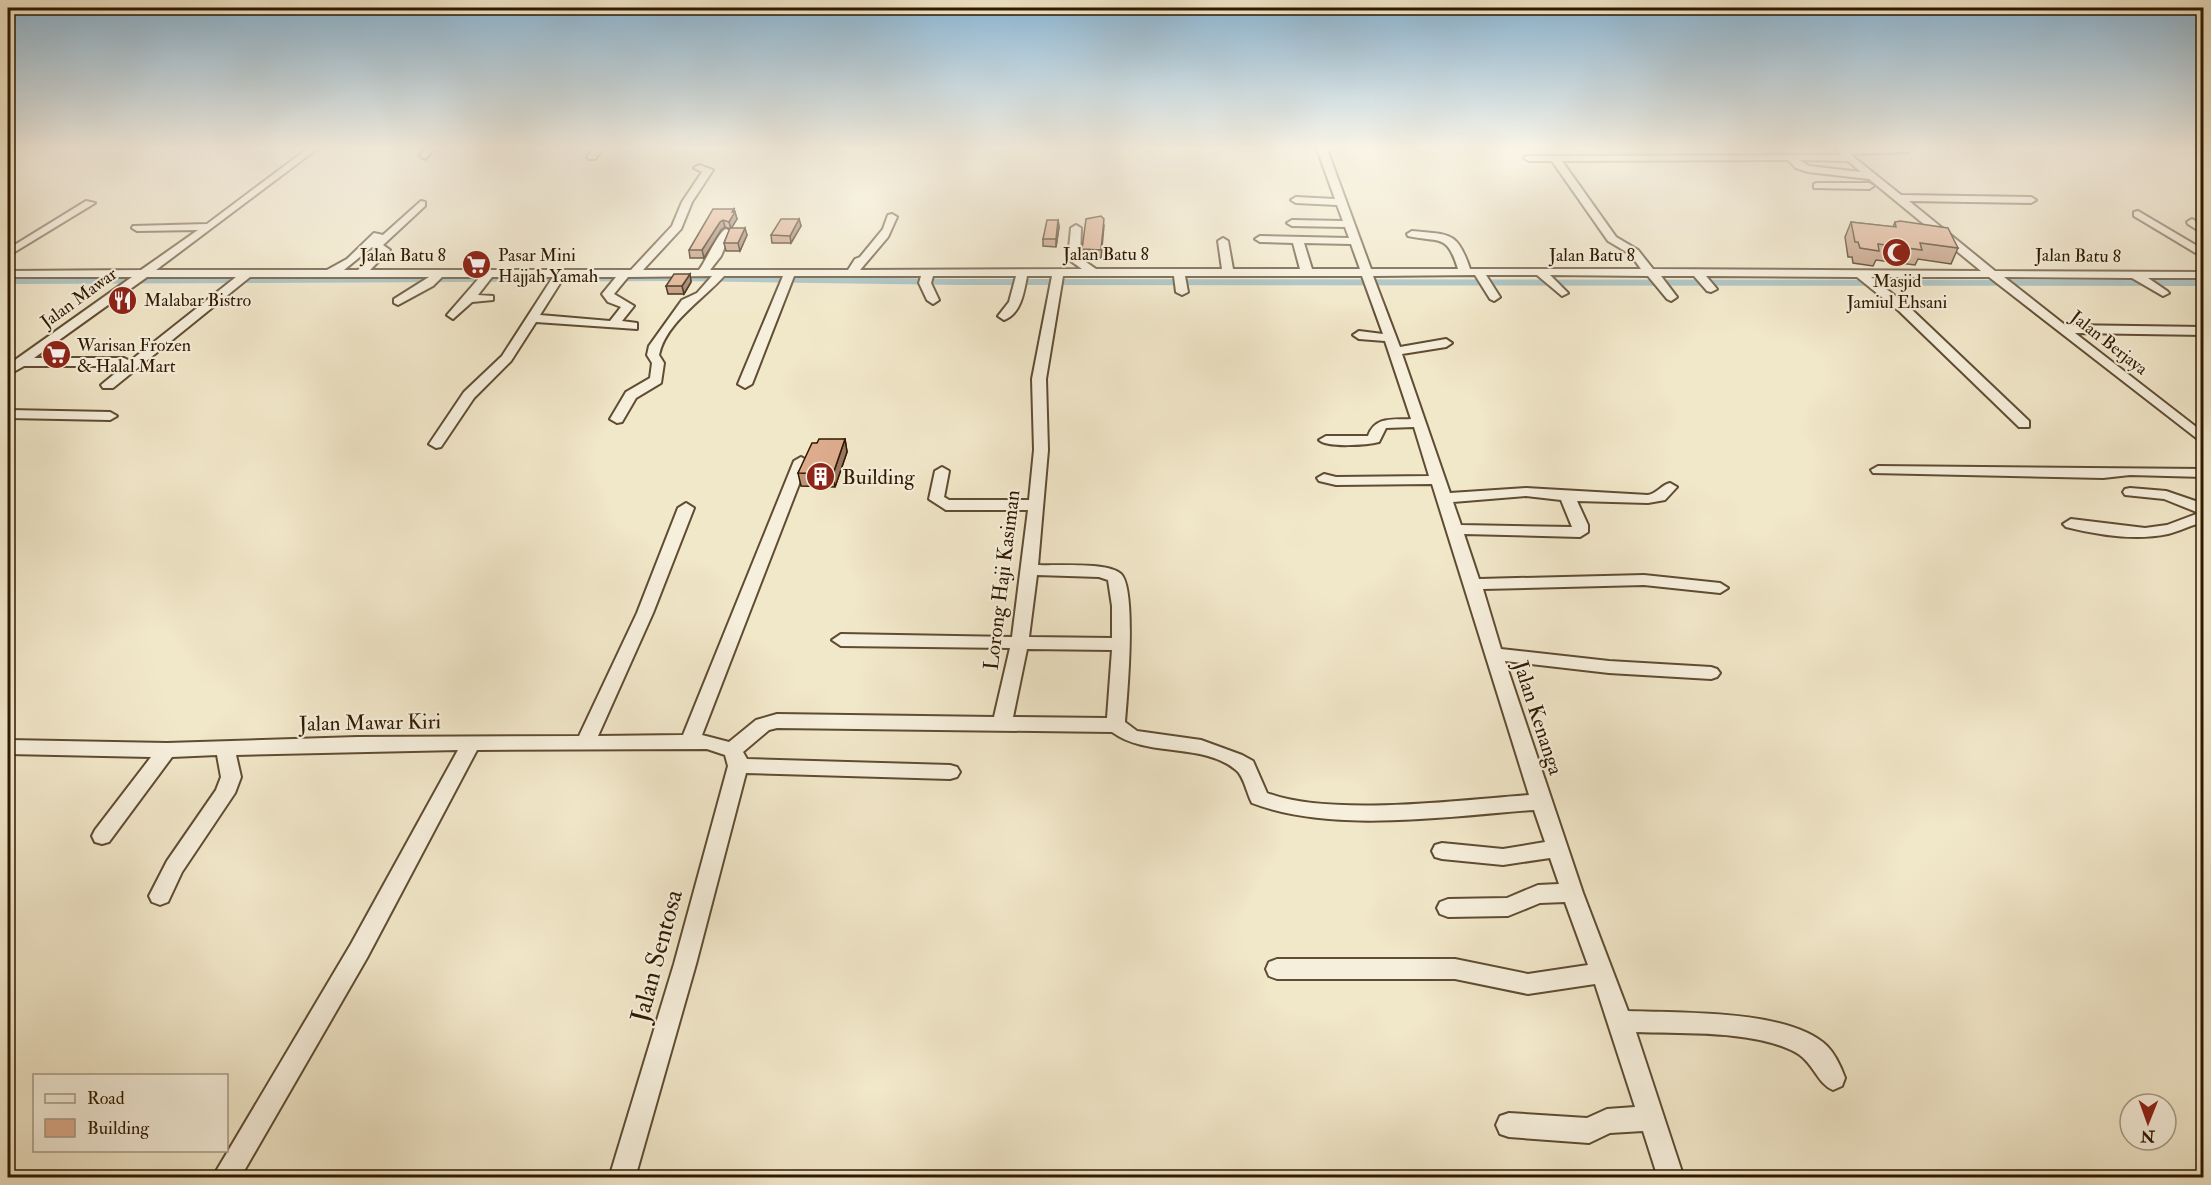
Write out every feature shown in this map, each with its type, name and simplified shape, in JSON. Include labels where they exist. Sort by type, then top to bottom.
[{"type":"street","points":[[8,253],[88,204]]},
{"type":"street","name":"Jalan Mawar","points":[[8,371],[240,204]]},
{"type":"street","points":[[360,274],[385,250],[377,246],[379,243],[422,204]]},
{"type":"street","points":[[614,324],[628,306],[612,300],[608,294],[677,227],[686,204]]},
{"type":"street","name":"Jalan Kenanga","points":[[1343,204],[1473,584],[1493,654],[1557,849],[1620,1021],[1671,1178]]},
{"type":"street","points":[[1588,204],[1612,239],[1634,252],[1659,282]]},
{"type":"street","name":"Jalan Berjaya","points":[[1907,204],[2061,329],[2204,440]]},
{"type":"street","points":[[2138,214],[2204,255]]},
{"type":"street","points":[[852,273],[869,249],[886,236],[892,217]]},
{"type":"street","points":[[2192,222],[2204,231]]},
{"type":"street","points":[[1292,223],[1350,224]]},
{"type":"street","points":[[137,228],[210,227]]},
{"type":"street","points":[[1076,228],[1074,258],[1094,272]]},
{"type":"street","points":[[702,273],[715,256],[726,232]]},
{"type":"street","points":[[1412,234],[1447,238],[1457,247],[1465,272]]},
{"type":"street","points":[[327,273],[343,268],[378,235]]},
{"type":"street","points":[[1260,239],[1354,242]]},
{"type":"street","points":[[1297,239],[1307,272]]},
{"type":"street","points":[[1223,241],[1228,272]]},
{"type":"street","name":"Jalan Batu 8","points":[[8,274],[140,276],[327,273],[558,278],[702,273],[717,277],[787,277],[852,273],[926,278],[1057,279],[1094,272],[1181,282],[1228,272],[1307,272],[1369,279],[1465,272],[1486,283],[1542,275],[1659,282],[1699,275],[1733,279],[1862,276],[2140,278],[2204,275]]},
{"type":"street","points":[[108,385],[247,274]]},
{"type":"street","points":[[1542,275],[1558,290]]},
{"type":"street","points":[[1699,275],[1711,289]]},
{"type":"street","points":[[1862,276],[1903,308],[2024,424]]},
{"type":"street","points":[[398,301],[435,277]]},
{"type":"street","points":[[453,315],[479,299],[492,277]]},
{"type":"street","points":[[617,419],[631,395],[656,380],[658,363],[653,355],[655,346],[686,303],[717,277]]},
{"type":"street","points":[[745,384],[764,341],[787,277]]},
{"type":"street","points":[[436,444],[469,395],[507,358],[558,278]]},
{"type":"street","points":[[926,278],[933,300]]},
{"type":"street","points":[[1004,316],[1012,310],[1021,278]]},
{"type":"street","points":[[2140,278],[2161,292]]},
{"type":"street","name":"Lorong Haji Kasiman","points":[[1002,724],[1020,643],[1030,570],[1041,450],[1039,379],[1057,279]]},
{"type":"street","points":[[534,318],[633,326]]},
{"type":"street","points":[[2061,329],[2204,331]]},
{"type":"street","points":[[1359,335],[1392,345],[1446,343]]},
{"type":"street","points":[[21,362],[124,362]]},
{"type":"street","points":[[8,414],[110,416]]},
{"type":"street","points":[[1326,440],[1371,440],[1374,439],[1378,426],[1383,424],[1417,423]]},
{"type":"street","points":[[689,743],[801,461]]},
{"type":"street","points":[[1878,470],[2103,474],[2130,471],[2204,472]]},
{"type":"street","points":[[942,471],[936,499],[946,505],[1035,505]]},
{"type":"street","points":[[1324,478],[1336,481],[1441,489],[1648,499],[1660,497],[1670,486]]},
{"type":"street","points":[[2130,492],[2166,495],[2204,510]]},
{"type":"street","points":[[1454,529],[1580,532],[1576,515],[1567,496]]},
{"type":"street","points":[[586,742],[645,613],[686,508]]},
{"type":"street","points":[[2071,524],[2120,531],[2145,531],[2169,529],[2189,519],[2204,517]]},
{"type":"street","points":[[1030,570],[1101,572],[1115,577],[1118,589],[1120,644],[1116,725]]},
{"type":"street","points":[[1473,584],[1644,580],[1719,588]]},
{"type":"street","points":[[841,640],[1120,644]]},
{"type":"street","points":[[1493,654],[1609,668],[1711,673]]},
{"type":"street","points":[[735,758],[763,725],[777,721],[1116,725],[1132,737],[1201,747],[1235,760],[1246,766],[1259,798],[1283,808],[1382,812],[1542,802]]},
{"type":"street","name":"Jalan Mawar Kiri","points":[[8,747],[167,750],[357,744],[689,743],[720,744],[735,758],[950,772]]},
{"type":"street","points":[[225,1178],[359,951],[471,744]]},
{"type":"street","points":[[160,896],[174,867],[225,793],[231,777],[230,763],[224,749]]},
{"type":"street","points":[[102,836],[167,750]]},
{"type":"street","name":"Jalan Sentosa","points":[[622,1178],[682,975],[735,758]]},
{"type":"street","points":[[1442,851],[1503,857],[1557,849]]},
{"type":"street","points":[[1448,908],[1508,907],[1538,894],[1572,893]]},
{"type":"street","points":[[1277,969],[1455,969],[1528,984],[1601,973]]},
{"type":"street","points":[[1620,1021],[1733,1027],[1762,1031],[1794,1040],[1816,1051],[1833,1078]]},
{"type":"street","points":[[1509,1125],[1589,1131],[1607,1121],[1651,1119]]},
{"type":"building","points":[[713,209],[734,209],[732,212],[735,212],[729,222],[723,220],[720,222],[702,250],[689,250]]},
{"type":"building","points":[[1101,216],[1104,219],[1101,250],[1082,249],[1086,219]]},
{"type":"building","points":[[781,219],[799,219],[790,236],[771,235]]},
{"type":"building","points":[[1047,220],[1058,220],[1056,239],[1043,239]]},
{"type":"building","points":[[1851,222],[1896,227],[1895,222],[1948,228],[1958,248],[1920,243],[1922,250],[1878,244],[1879,251],[1860,248],[1858,242],[1855,242]]},
{"type":"building","points":[[730,228],[745,228],[738,243],[724,243]]},
{"type":"building","points":[[674,274],[690,274],[682,286],[666,286]]},
{"type":"building","points":[[819,439],[845,439],[833,474],[798,473],[812,443],[817,443]]},
{"type":"waterway","points":[[8,281],[680,278],[961,282],[2204,283]]},
{"type":"place","name":"Masjid Jamiul Ehsani","points":[[1897,252]]},
{"type":"place","name":"Pasar Mini Hajjah Yamah","points":[[477,265]]},
{"type":"place","name":"Malabar Bistro","points":[[123,300]]},
{"type":"place","name":"Warisan Frozen & Halal Mart","points":[[56,355]]},
{"type":"place","name":"Building","points":[[821,477]]}]
